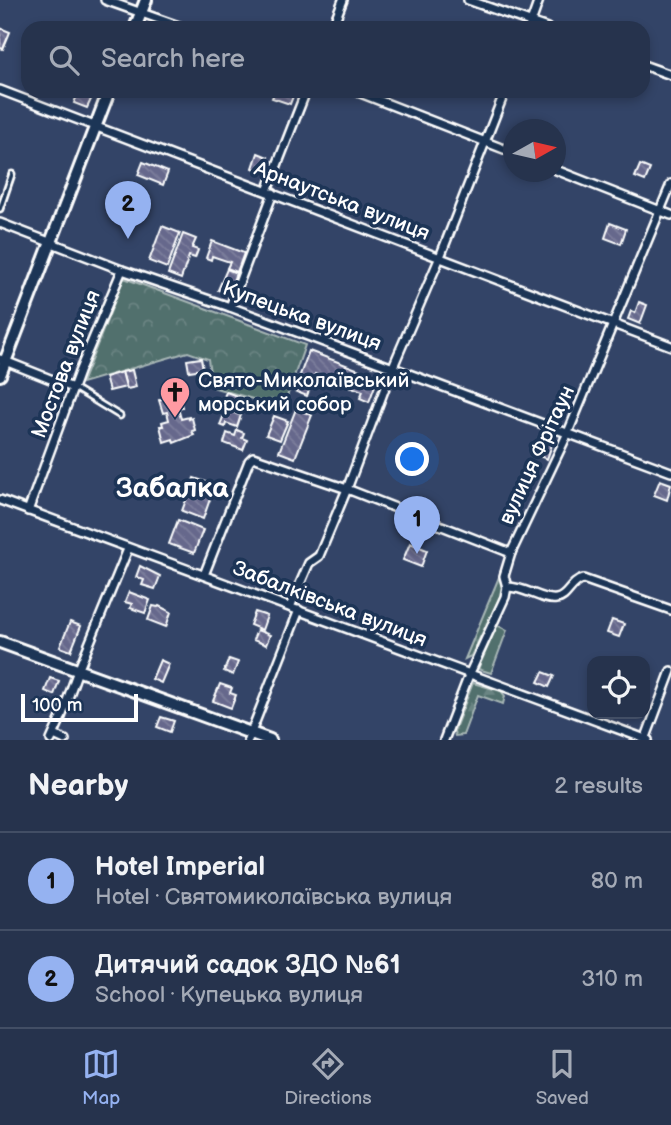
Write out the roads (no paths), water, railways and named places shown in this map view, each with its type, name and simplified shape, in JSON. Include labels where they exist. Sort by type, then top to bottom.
[{"type":"street","points":[[105,0],[164,21]]},
{"type":"street","points":[[138,21],[146,0]]},
{"type":"street","points":[[335,21],[343,0]]},
{"type":"street","points":[[468,0],[520,21]]},
{"type":"street","points":[[531,21],[539,0]]},
{"type":"street","points":[[650,68],[671,75]]},
{"type":"street","name":"Арнаутська вулиця","points":[[0,90],[671,346]]},
{"type":"street","points":[[0,375],[3,360],[106,98]]},
{"type":"street","points":[[230,307],[304,98]]},
{"type":"street","points":[[373,98],[503,149]]},
{"type":"street","points":[[290,607],[309,564],[319,556],[347,489],[392,369],[440,257],[502,98]]},
{"type":"street","points":[[566,174],[671,215]]},
{"type":"street","name":"вулиця Фрітаун","points":[[444,740],[469,675],[505,597],[507,587],[504,576],[511,552],[567,435],[671,184]]},
{"type":"street","name":"Купецька вулиця","points":[[0,223],[671,472]]},
{"type":"street","name":"Мостова вулиця","points":[[28,511],[73,388],[122,270]]},
{"type":"street","points":[[3,360],[73,388]]},
{"type":"street","points":[[204,575],[249,461],[253,457],[347,489],[511,552]]},
{"type":"street","name":"Забалківська вулиця","points":[[0,500],[646,740]]},
{"type":"street","points":[[65,740],[52,738],[128,549]]},
{"type":"street","points":[[507,587],[516,586],[555,599],[562,597],[574,582],[583,579],[671,610]]},
{"type":"street","points":[[250,737],[299,610]]},
{"type":"street","points":[[0,642],[250,737],[270,740]]},
{"type":"street","points":[[646,740],[671,671]]},
{"type":"lane","points":[[0,209],[12,174]]},
{"type":"lane","points":[[73,388],[120,416]]},
{"type":"place","name":"Дитячий садок ЗДО №61","points":[[128,239]]},
{"type":"place","name":"Свято-Миколаївський морський собор","points":[[175,419]]},
{"type":"place","name":"Hotel Imperial","points":[[417,554]]},
{"type":"district","name":"Забалка","points":[[172,488]]}]
